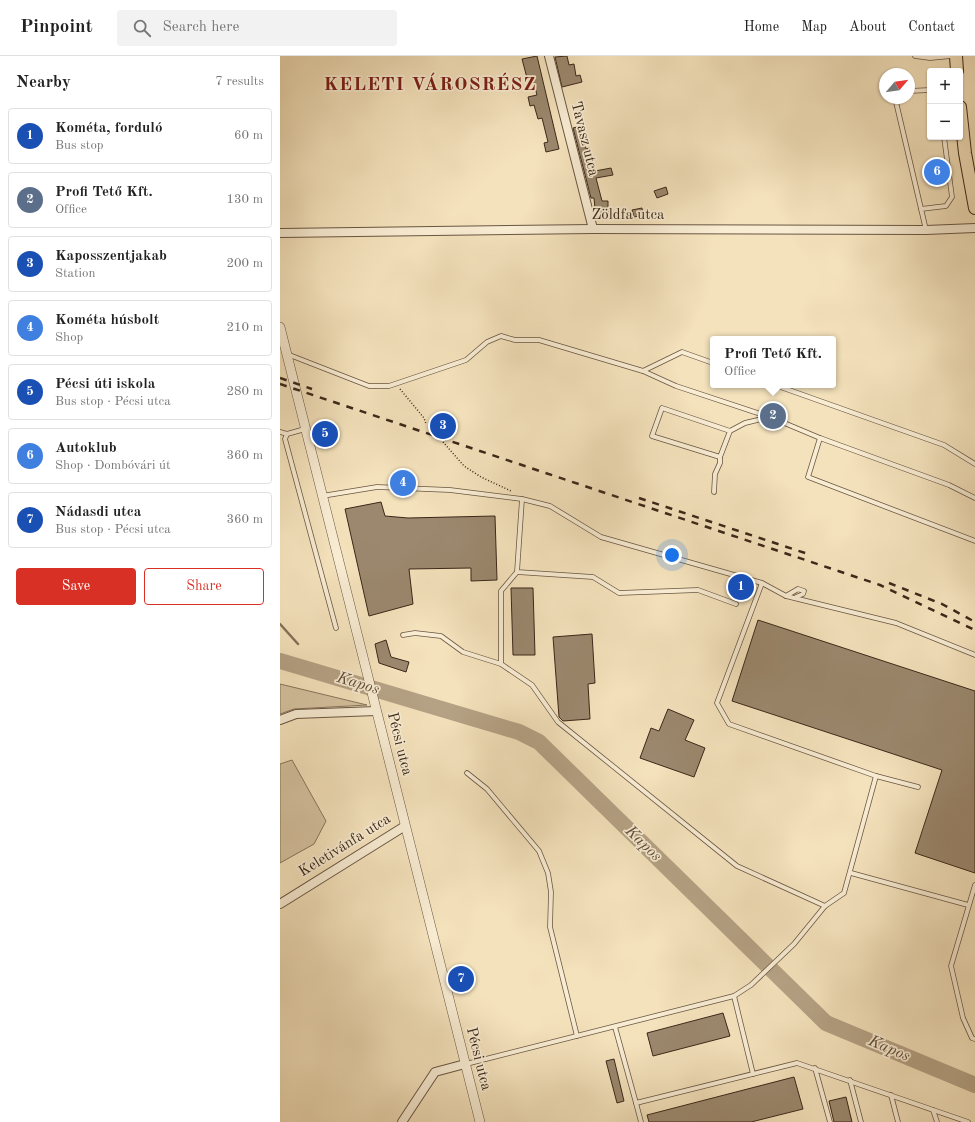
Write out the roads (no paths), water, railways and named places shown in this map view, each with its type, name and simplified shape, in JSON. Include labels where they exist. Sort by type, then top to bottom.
[{"type":"main road","points":[[956,56],[957,68]]},
{"type":"main road","points":[[963,135],[975,208]]},
{"type":"street","name":"Tavasz utca","points":[[549,56],[593,229]]},
{"type":"street","name":"Zöldfa utca","points":[[280,233],[593,229],[926,230],[975,228]]},
{"type":"street","name":"Pécsi utca","points":[[280,327],[480,1122]]},
{"type":"street","points":[[280,720],[296,714],[376,711]]},
{"type":"street","name":"Keletivánfa utca","points":[[280,904],[405,826]]},
{"type":"street","points":[[402,1122],[435,1072],[465,1064]]},
{"type":"lane","points":[[915,56],[951,56]]},
{"type":"lane","points":[[915,91],[927,90]]},
{"type":"lane","points":[[896,104],[926,230]]},
{"type":"lane","points":[[921,209],[946,206],[952,197],[944,140]]},
{"type":"lane","points":[[287,354],[369,386],[389,386],[466,360],[487,342],[501,336],[515,340],[539,340],[644,371],[676,386],[770,417],[820,438],[949,485],[975,498]]},
{"type":"lane","points":[[644,371],[682,352],[710,362]]},
{"type":"lane","points":[[783,388],[944,445],[975,464]]},
{"type":"lane","points":[[720,457],[652,436],[662,408],[730,431]]},
{"type":"lane","points":[[714,492],[715,474],[730,431],[745,422],[770,417]]},
{"type":"lane","points":[[305,428],[288,434],[284,439],[336,628]]},
{"type":"lane","points":[[280,432],[288,434]]},
{"type":"lane","points":[[820,438],[808,477],[975,541]]},
{"type":"lane","points":[[322,496],[377,487],[450,490],[522,499],[550,506],[600,537],[762,583],[786,596],[896,623],[975,655]]},
{"type":"lane","points":[[501,664],[501,591],[517,572],[522,499]]},
{"type":"lane","points":[[517,572],[592,577],[619,593],[698,590],[736,604]]},
{"type":"lane","points":[[762,583],[717,703],[729,724],[876,776],[918,787]]},
{"type":"lane","points":[[786,596],[798,589],[804,591],[799,597],[794,598]]},
{"type":"lane","points":[[403,635],[415,634],[441,636],[463,652],[501,664],[532,685],[558,722],[737,866],[825,906]]},
{"type":"lane","points":[[467,773],[487,789],[539,851],[548,873],[550,892],[550,927],[577,1036]]},
{"type":"lane","points":[[465,1064],[734,996],[751,986],[794,944],[825,906],[844,893],[851,873],[876,776]]},
{"type":"lane","points":[[851,873],[968,905]]},
{"type":"lane","points":[[975,885],[951,966],[963,1018],[972,1038],[975,1039]]},
{"type":"lane","points":[[734,996],[753,1074]]},
{"type":"lane","points":[[615,1027],[641,1122]]},
{"type":"lane","points":[[636,1103],[797,1063],[850,1080],[968,1122]]},
{"type":"lane","points":[[815,1068],[829,1121],[824,1122]]},
{"type":"lane","points":[[850,1080],[861,1122]]},
{"type":"lane","points":[[891,1095],[898,1122]]},
{"type":"lane","points":[[934,1110],[937,1122]]},
{"type":"waterway","points":[[280,624],[298,644]]},
{"type":"waterway","name":"Kapos","points":[[280,661],[519,732],[539,742],[826,1023],[975,1085]]},
{"type":"railway","points":[[280,378],[312,389]]},
{"type":"railway","points":[[280,384],[880,585],[975,630]]},
{"type":"railway","points":[[639,498],[811,555]]},
{"type":"railway","points":[[889,583],[942,604],[975,622]]},
{"type":"place","name":"Autoklub","points":[[937,172]]},
{"type":"place","name":"Profi Tető Kft.","points":[[773,416]]},
{"type":"place","name":"Kaposszentjakab","points":[[443,426]]},
{"type":"place","name":"Pécsi úti iskola","points":[[325,434]]},
{"type":"place","name":"Kométa húsbolt","points":[[403,483]]},
{"type":"place","name":"Kométa, forduló","points":[[741,587]]},
{"type":"place","name":"Nádasdi utca","points":[[461,979]]},
{"type":"district","name":"KELETI VÁROSRÉSZ","points":[[430,85]]}]
